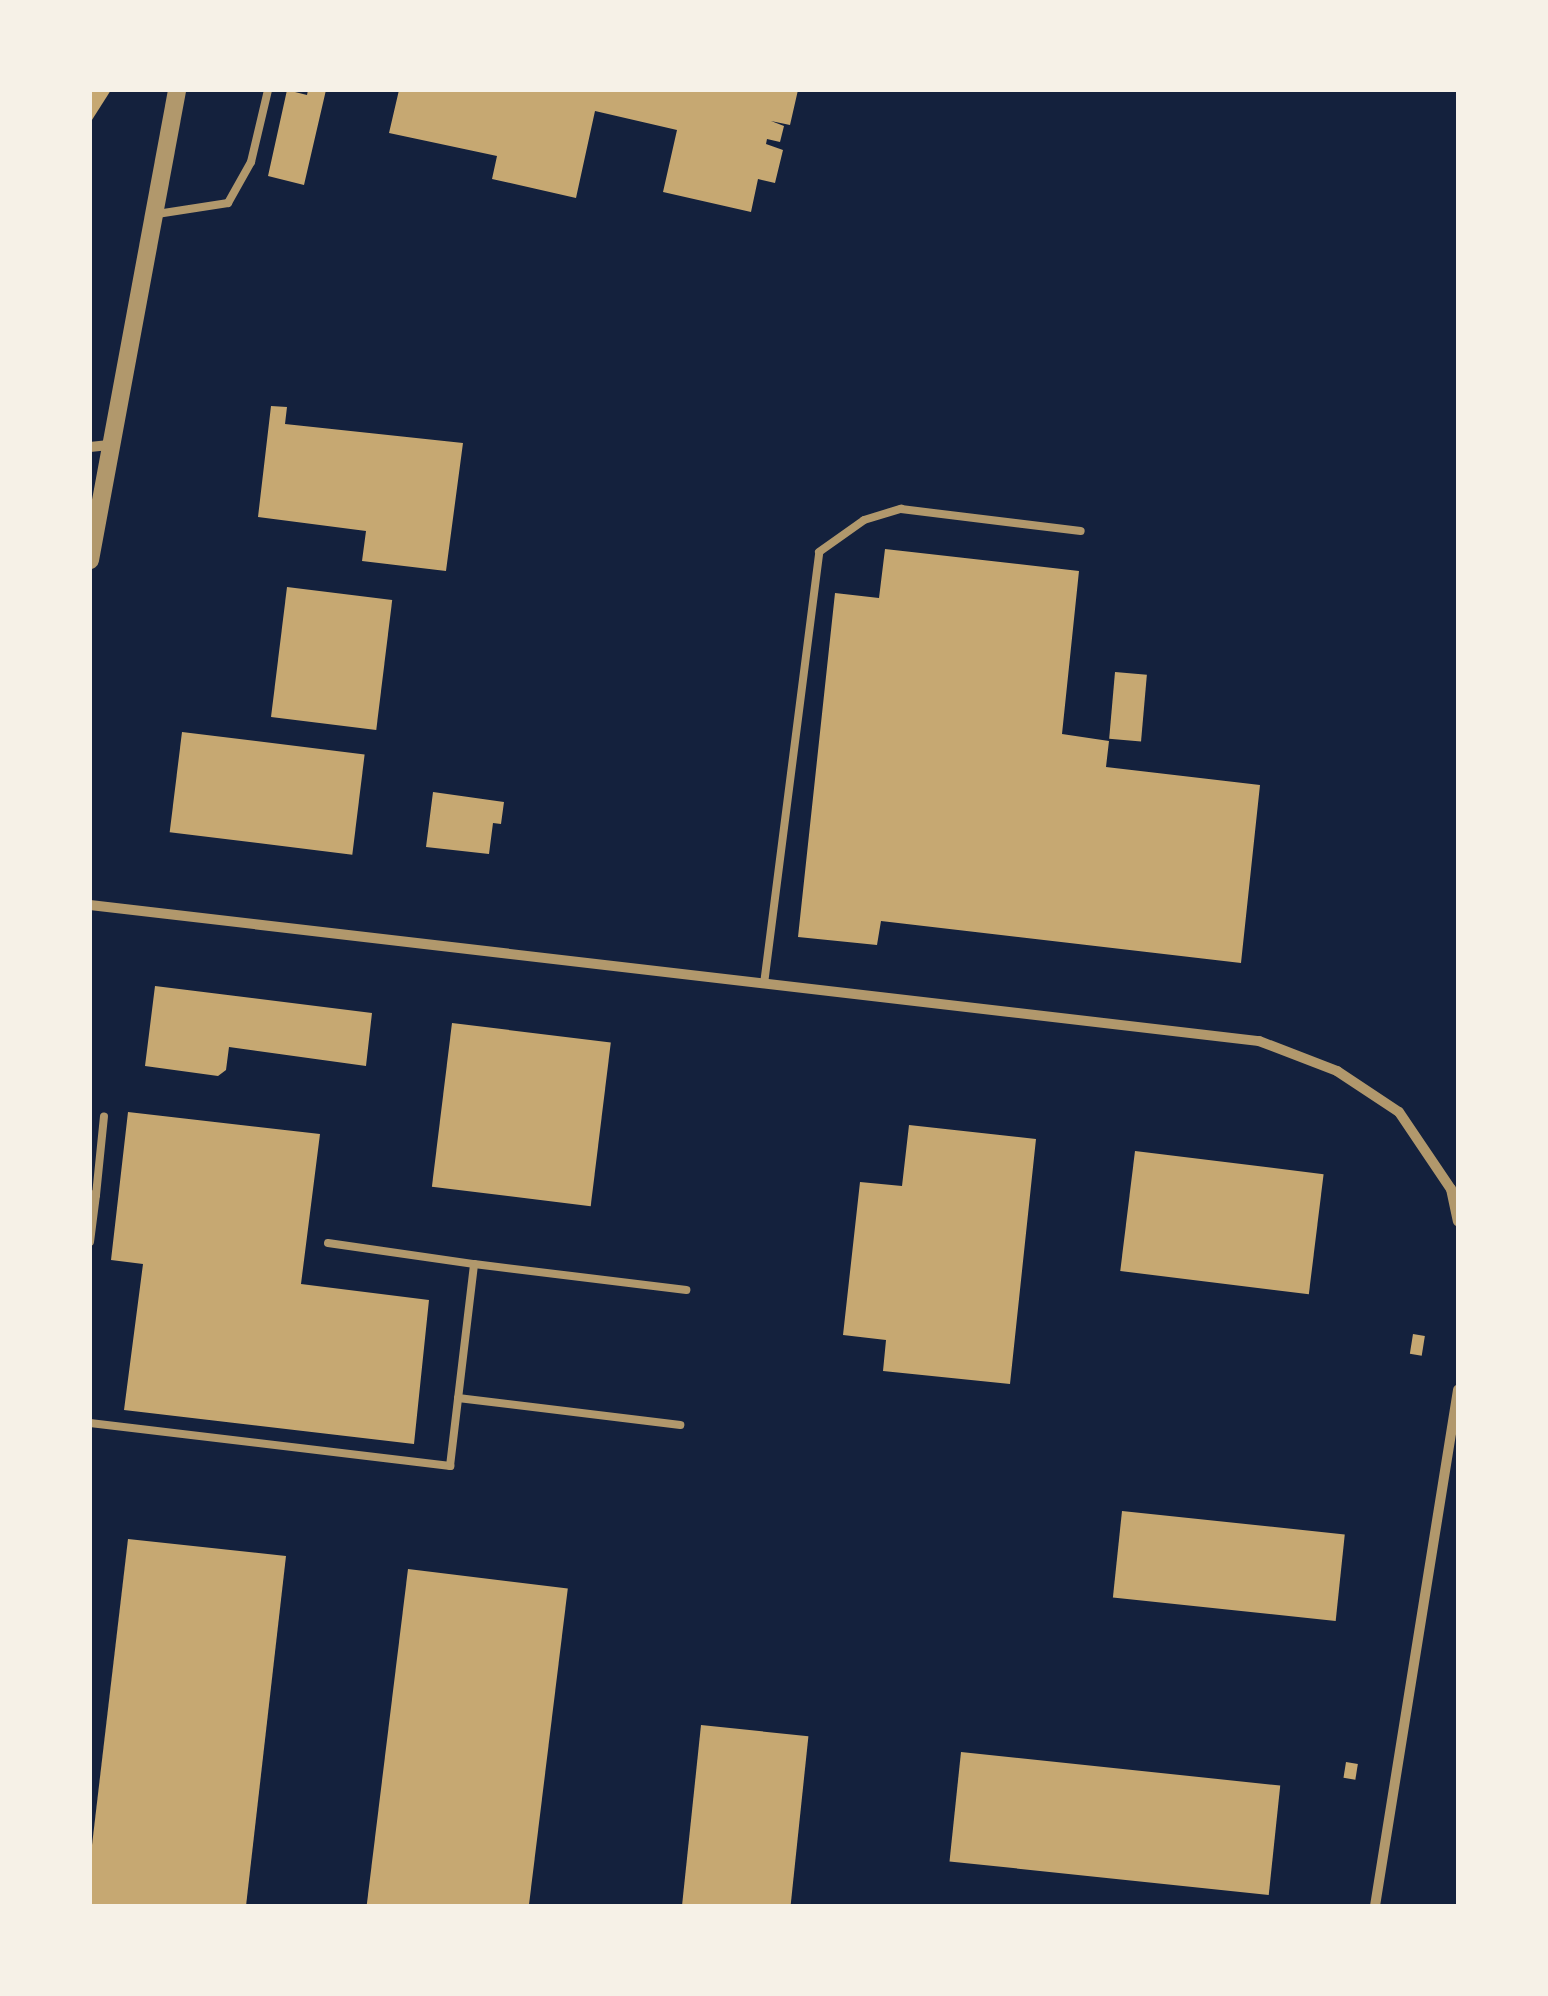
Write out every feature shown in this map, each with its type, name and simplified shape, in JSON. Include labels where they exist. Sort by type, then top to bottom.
[{"type":"street","points":[[90,560],[100,446],[177,90]]},
{"type":"street","points":[[90,905],[1259,1042],[1338,1072],[1400,1112],[1451,1189],[1458,1221]]},
{"type":"street","points":[[1375,1906],[1458,1390]]},
{"type":"lane","points":[[152,214],[228,203],[250,162],[268,90]]},
{"type":"lane","points":[[764,984],[819,552],[864,520],[901,510],[1082,531]]},
{"type":"lane","points":[[90,1242],[104,1116]]},
{"type":"lane","points":[[328,1243],[686,1290]]},
{"type":"lane","points":[[90,1423],[450,1466],[474,1264]]},
{"type":"lane","points":[[458,1398],[680,1425]]},
{"type":"building","points":[[90,90],[111,90],[90,123]]},
{"type":"building","points":[[287,90],[307,95],[308,90],[326,90],[304,185],[268,176]]},
{"type":"building","points":[[399,90],[798,90],[790,125],[771,121],[784,126],[780,142],[767,139],[766,144],[783,150],[775,183],[758,179],[751,212],[663,192],[677,130],[595,111],[576,198],[492,179],[497,156],[389,133]]},
{"type":"building","points":[[271,406],[287,407],[285,424],[463,443],[446,571],[362,561],[366,531],[258,517]]},
{"type":"building","points":[[885,549],[1079,571],[1062,734],[1109,741],[1106,767],[1260,785],[1241,963],[881,921],[877,945],[798,937],[835,593],[879,598]]},
{"type":"building","points":[[287,587],[392,600],[376,730],[271,717]]},
{"type":"building","points":[[1115,672],[1147,675],[1141,742],[1109,739]]},
{"type":"building","points":[[182,732],[365,754],[352,855],[170,832]]},
{"type":"building","points":[[433,792],[504,802],[501,824],[493,823],[489,854],[426,847]]},
{"type":"building","points":[[155,986],[372,1013],[366,1066],[229,1047],[226,1070],[218,1076],[145,1066]]},
{"type":"building","points":[[452,1023],[611,1042],[591,1206],[432,1187]]},
{"type":"building","points":[[128,1112],[320,1134],[301,1284],[429,1300],[414,1444],[124,1410],[143,1264],[111,1260]]},
{"type":"building","points":[[909,1125],[1036,1139],[1010,1384],[883,1371],[886,1340],[843,1335],[860,1182],[902,1186]]},
{"type":"building","points":[[1135,1151],[1324,1174],[1309,1294],[1120,1271]]},
{"type":"building","points":[[1413,1334],[1425,1336],[1422,1356],[1410,1354]]},
{"type":"building","points":[[1122,1511],[1345,1534],[1336,1621],[1113,1598]]},
{"type":"building","points":[[128,1539],[286,1556],[246,1906],[90,1906],[90,1862]]},
{"type":"building","points":[[408,1569],[568,1589],[529,1906],[367,1905]]},
{"type":"building","points":[[701,1725],[808,1736],[791,1906],[682,1906]]},
{"type":"building","points":[[961,1752],[1280,1786],[1269,1895],[950,1861]]},
{"type":"building","points":[[1346,1762],[1358,1764],[1355,1780],[1343,1778]]}]
